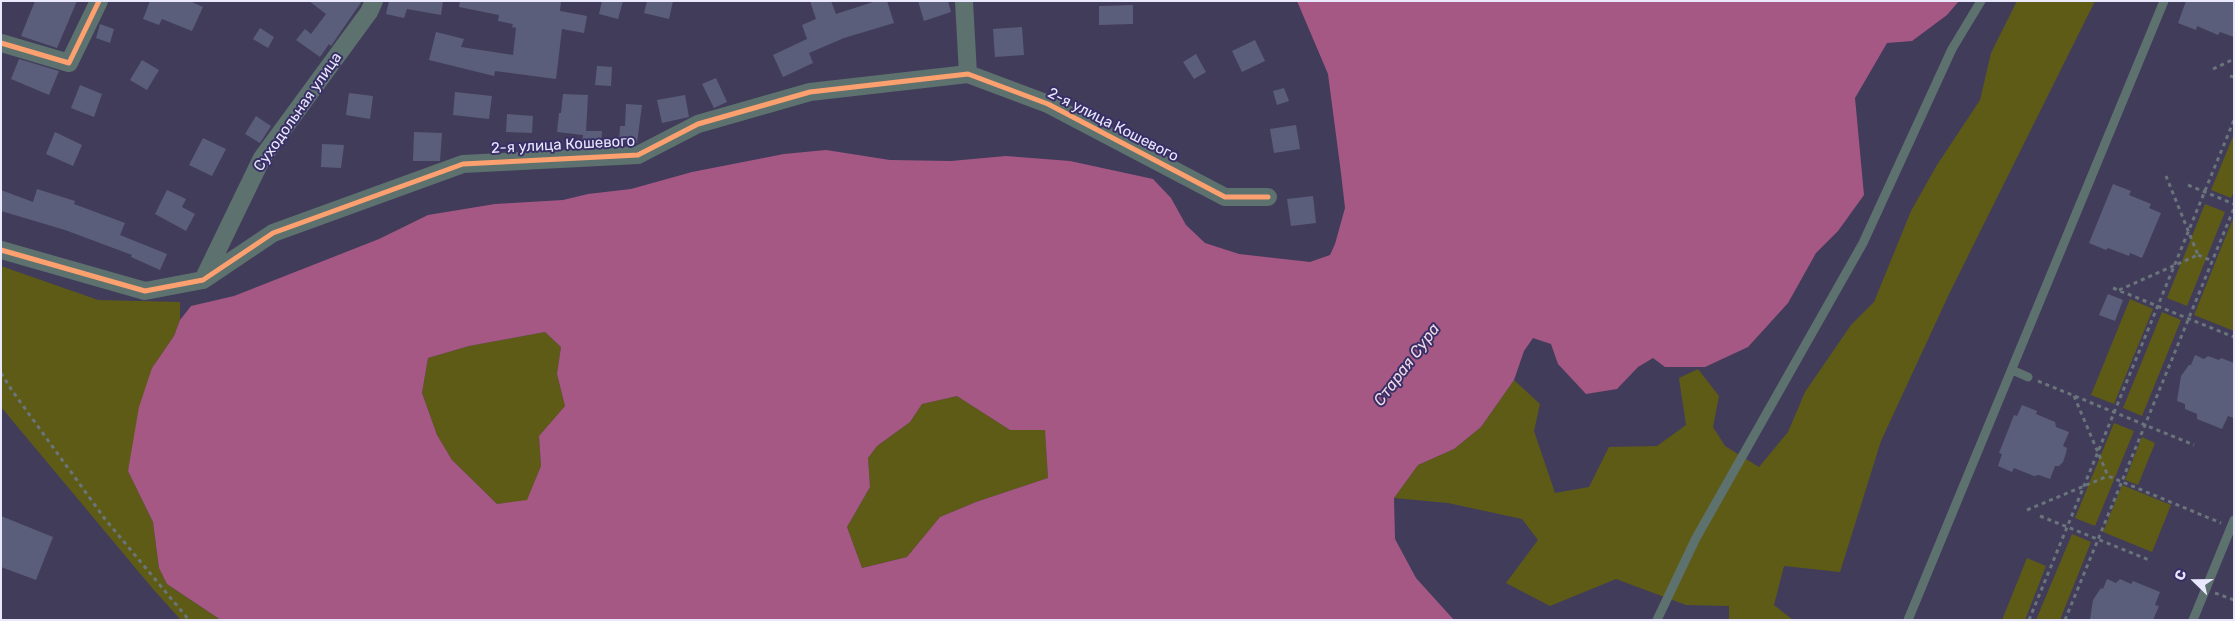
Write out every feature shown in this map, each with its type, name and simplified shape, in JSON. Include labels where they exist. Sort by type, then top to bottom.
[{"type":"street","points":[[1,43],[69,63],[98,1]]},
{"type":"street","name":"Суходольная улица","points":[[202,280],[262,158],[369,12],[374,1]]},
{"type":"street","points":[[964,1],[968,74]]},
{"type":"street","name":"2-я улица Кошевого","points":[[1,250],[145,291],[202,280],[273,233],[463,164],[638,155],[698,124],[810,92],[968,74],[1048,104],[1225,197],[1268,197]]},
{"type":"lane","points":[[1657,620],[1696,538],[1863,244],[1952,49],[1982,1]]},
{"type":"lane","points":[[1908,620],[2164,1]]},
{"type":"lane","points":[[2012,370],[2028,377]]},
{"type":"lane","points":[[2192,620],[2232,524]]},
{"type":"path","points":[[2212,69],[2234,59]]},
{"type":"path","points":[[2029,620],[2234,120]]},
{"type":"path","points":[[2166,176],[2198,255],[2212,261]]},
{"type":"path","points":[[2188,185],[2234,204]]},
{"type":"path","points":[[2065,620],[2234,208]]},
{"type":"path","points":[[2119,290],[2198,255]]},
{"type":"path","points":[[2113,288],[2234,337]]},
{"type":"path","points":[[1,373],[105,519],[189,620]]},
{"type":"path","points":[[2028,377],[2194,445]]},
{"type":"path","points":[[2074,396],[2108,476],[2232,524]]},
{"type":"path","points":[[2027,510],[2108,476]]},
{"type":"path","points":[[2040,516],[2149,560]]},
{"type":"path","points":[[2205,589],[2234,600]]},
{"type":"shaded area","points":[[2017,1],[2095,1],[1949,294],[1881,441],[1840,572],[1784,566],[1774,605],[1793,620],[1729,620],[1729,606],[1686,605],[1616,579],[1550,606],[1506,583],[1538,540],[1522,519],[1448,503],[1394,498],[1418,465],[1454,449],[1481,427],[1514,380],[1540,404],[1534,431],[1555,493],[1589,487],[1609,447],[1657,446],[1686,425],[1679,378],[1698,369],[1719,396],[1713,427],[1725,446],[1759,467],[1788,432],[1805,392],[1851,325],[1874,302],[1911,211],[1937,165],[1980,100],[1991,53]]},
{"type":"shaded area","points":[[2234,134],[2234,191],[2231,198],[2211,190]]},
{"type":"shaded area","points":[[2205,204],[2225,212],[2187,306],[2167,298]]},
{"type":"shaded area","points":[[2234,216],[2234,331],[2194,315]]},
{"type":"shaded area","points":[[1,266],[98,300],[180,302],[180,320],[174,336],[152,368],[128,471],[153,522],[159,568],[167,584],[221,620],[181,620],[1,407]]},
{"type":"shaded area","points":[[2130,299],[2153,309],[2114,404],[2091,395]]},
{"type":"shaded area","points":[[2162,312],[2181,320],[2142,416],[2123,408]]},
{"type":"shaded area","points":[[545,332],[561,347],[557,374],[565,406],[539,436],[541,466],[527,501],[497,504],[452,460],[437,435],[422,393],[428,358],[469,346]]},
{"type":"shaded area","points":[[957,396],[1010,430],[1045,430],[1048,478],[976,502],[940,517],[907,557],[862,568],[847,527],[870,487],[868,458],[877,446],[910,422],[922,404]]},
{"type":"shaded area","points":[[2114,423],[2134,431],[2095,526],[2075,518]]},
{"type":"shaded area","points":[[2142,437],[2155,443],[2138,485],[2125,480]]},
{"type":"shaded area","points":[[2122,485],[2171,505],[2152,552],[2103,532]]},
{"type":"shaded area","points":[[2072,534],[2091,542],[2060,620],[2036,620]]},
{"type":"shaded area","points":[[2027,558],[2046,566],[2025,620],[2002,620]]},
{"type":"water","name":"Старая Сура","points":[[1297,1],[1959,1],[1947,15],[1912,41],[1887,43],[1855,98],[1864,195],[1838,231],[1816,253],[1788,303],[1748,347],[1705,367],[1665,367],[1653,358],[1638,367],[1617,389],[1586,394],[1558,364],[1551,344],[1533,338],[1524,351],[1514,380],[1481,427],[1454,449],[1418,465],[1394,498],[1395,539],[1416,578],[1454,620],[221,620],[167,584],[159,568],[153,522],[128,471],[139,407],[152,368],[174,336],[180,320],[191,306],[234,296],[379,239],[428,215],[495,204],[563,200],[588,194],[631,189],[692,172],[784,154],[826,150],[890,160],[951,161],[1006,156],[1070,161],[1153,179],[1171,198],[1186,225],[1205,243],[1239,254],[1310,262],[1330,255],[1345,208],[1328,74]],"holes":[[[545,332],[561,347],[557,374],[565,406],[539,436],[541,466],[527,500],[497,504],[452,460],[437,435],[422,393],[428,358],[469,346]],[[957,396],[1010,430],[1045,430],[1048,478],[976,502],[940,517],[907,557],[862,568],[847,527],[870,487],[868,458],[877,446],[910,422],[922,404]]]},
{"type":"building","points":[[35,1],[77,1],[57,48],[21,36]]},
{"type":"building","points":[[150,1],[190,1],[203,7],[192,31],[162,19],[159,25],[143,19]]},
{"type":"building","points":[[309,1],[362,1],[331,46],[329,44],[320,57],[296,40],[305,29],[311,34],[326,14]]},
{"type":"building","points":[[389,1],[443,1],[441,15],[407,9],[404,18],[386,14]]},
{"type":"building","points":[[460,1],[561,1],[560,11],[587,16],[584,33],[562,29],[556,79],[495,71],[494,76],[429,60],[436,32],[464,39],[461,47],[513,55],[516,28],[512,27],[513,24],[498,21],[499,15],[459,7]]},
{"type":"building","points":[[602,1],[623,1],[618,19],[599,14]]},
{"type":"building","points":[[647,1],[673,1],[669,19],[644,13]]},
{"type":"building","points":[[810,1],[831,1],[836,14],[876,1],[887,1],[894,23],[844,38],[809,53],[813,63],[783,77],[773,55],[807,39],[802,25],[816,19]]},
{"type":"building","points":[[918,1],[948,1],[951,12],[924,21]]},
{"type":"building","points":[[2186,1],[2234,1],[2234,37],[2220,32],[2218,35],[2197,26],[2196,30],[2178,23]]},
{"type":"building","points":[[1133,5],[1133,24],[1099,25],[1099,6]]},
{"type":"building","points":[[100,24],[114,29],[110,43],[96,38]]},
{"type":"building","points":[[1022,27],[1024,55],[995,57],[993,29]]},
{"type":"building","points":[[260,28],[274,37],[268,48],[253,39]]},
{"type":"building","points":[[1255,40],[1265,61],[1242,72],[1232,51]]},
{"type":"building","points":[[1196,54],[1206,72],[1194,79],[1183,62]]},
{"type":"building","points":[[19,59],[59,71],[49,95],[11,79]]},
{"type":"building","points":[[142,60],[159,70],[147,90],[130,80]]},
{"type":"building","points":[[597,66],[612,67],[611,86],[595,85]]},
{"type":"building","points":[[716,78],[727,102],[714,108],[702,84]]},
{"type":"building","points":[[80,85],[102,94],[94,117],[71,108]]},
{"type":"building","points":[[1284,88],[1289,101],[1277,105],[1273,91]]},
{"type":"building","points":[[455,92],[492,96],[489,119],[453,115]]},
{"type":"building","points":[[349,93],[373,96],[370,119],[346,115]]},
{"type":"building","points":[[563,94],[588,95],[586,131],[602,131],[601,145],[582,144],[583,135],[557,132]]},
{"type":"building","points":[[685,95],[689,117],[662,123],[657,100]]},
{"type":"building","points":[[626,104],[642,105],[637,143],[619,143],[620,126],[625,126]]},
{"type":"building","points":[[507,114],[533,116],[532,133],[506,132]]},
{"type":"building","points":[[256,116],[271,126],[260,143],[245,134]]},
{"type":"building","points":[[1296,125],[1300,149],[1274,153],[1270,129]]},
{"type":"building","points":[[55,132],[82,145],[73,166],[46,154]]},
{"type":"building","points":[[414,132],[442,133],[440,161],[413,161]]},
{"type":"building","points":[[203,138],[226,149],[212,176],[189,165]]},
{"type":"building","points":[[322,144],[344,145],[341,168],[321,167]]},
{"type":"building","points":[[2113,184],[2131,191],[2129,195],[2151,204],[2149,208],[2161,213],[2142,258],[2130,253],[2129,256],[2108,248],[2106,250],[2089,243]]},
{"type":"building","points":[[37,189],[75,201],[74,204],[125,223],[120,235],[167,254],[160,270],[131,257],[132,255],[65,230],[1,211],[1,190],[33,202]]},
{"type":"building","points":[[167,190],[186,199],[182,207],[195,214],[186,231],[155,214]]},
{"type":"building","points":[[1313,196],[1316,223],[1291,226],[1287,199]]},
{"type":"building","points":[[2108,294],[2123,300],[2115,321],[2099,315]]},
{"type":"building","points":[[2195,355],[2204,359],[2208,356],[2219,360],[2221,358],[2234,363],[2234,418],[2228,416],[2222,429],[2197,419],[2197,414],[2185,409],[2185,404],[2177,401],[2181,376],[2191,365]]},
{"type":"building","points":[[2022,405],[2037,411],[2036,414],[2055,422],[2056,427],[2069,432],[2063,446],[2067,448],[2063,462],[2059,466],[2055,466],[2050,479],[2039,475],[2034,476],[2014,468],[2012,472],[1998,466],[2002,454],[1999,453],[2014,415],[2017,416]]},
{"type":"building","points":[[1,516],[53,537],[36,580],[1,567]]},
{"type":"building","points":[[2107,579],[2116,583],[2120,579],[2131,584],[2133,581],[2160,592],[2155,605],[2159,606],[2153,620],[2090,620],[2093,600],[2101,588],[2103,589]]},
{"type":"cycle path","points":[[1,43],[69,63],[99,1]]},
{"type":"cycle path","points":[[1,250],[145,291],[203,280],[273,233],[463,164],[638,155],[698,124],[810,92],[968,74],[1048,104],[1225,197],[1268,197]]}]
